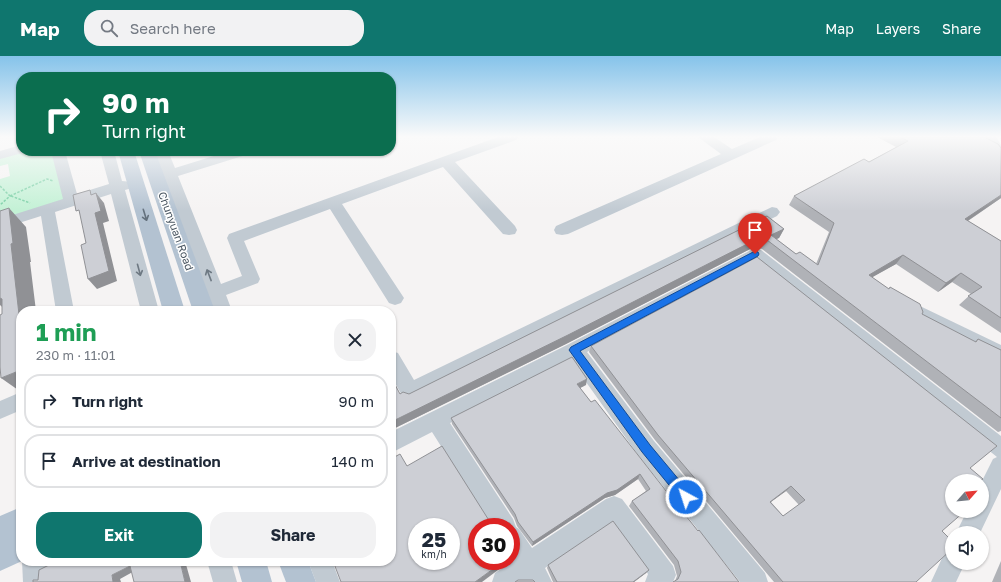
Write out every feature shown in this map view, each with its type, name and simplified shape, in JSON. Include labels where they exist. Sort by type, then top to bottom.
[{"type":"main road","name":"Chunyuan Road","points":[[129,162],[173,306]]},
{"type":"main road","name":"Chunyuan Road","points":[[154,162],[163,176],[207,300]]},
{"type":"main road","points":[[252,566],[257,582]]},
{"type":"main road","points":[[295,566],[301,582]]},
{"type":"street","points":[[61,162],[71,201]]},
{"type":"street","points":[[110,162],[149,306]]},
{"type":"street","points":[[162,162],[163,176],[210,162]]},
{"type":"street","points":[[207,300],[252,279],[235,238],[444,162]]},
{"type":"street","points":[[446,162],[509,230]]},
{"type":"street","points":[[562,230],[713,162]]},
{"type":"street","points":[[0,224],[116,187],[136,184]]},
{"type":"street","points":[[333,202],[395,298]]},
{"type":"street","points":[[47,209],[61,306]]},
{"type":"street","points":[[396,368],[410,392],[772,212]]},
{"type":"street","points":[[396,440],[574,350],[755,254],[1001,449]]},
{"type":"street","points":[[207,300],[216,306]]},
{"type":"street","points":[[922,314],[1001,354]]},
{"type":"street","points":[[574,350],[646,448],[756,582]]},
{"type":"street","points":[[0,410],[16,404]]},
{"type":"street","points":[[436,420],[499,518]]},
{"type":"street","points":[[989,490],[1001,466]]},
{"type":"street","points":[[504,582],[534,574],[614,506],[663,580]]},
{"type":"street","points":[[520,551],[534,574]]},
{"type":"street","points":[[25,566],[35,582]]},
{"type":"street","points":[[220,566],[225,582]]},
{"type":"street","points":[[322,566],[328,582]]},
{"type":"street","points":[[943,582],[949,570]]},
{"type":"path","points":[[0,205],[10,196],[47,180],[67,185]]},
{"type":"path","points":[[0,186],[10,196]]},
{"type":"green space","points":[[0,162],[61,162],[71,201],[0,224],[0,179],[10,176],[8,164],[0,166]]},
{"type":"building","points":[[859,162],[1001,162],[1001,195],[965,219],[1001,241],[1001,318],[968,296],[982,287],[961,273],[946,283],[903,255],[869,275],[889,289],[890,287],[920,304],[923,312],[922,314],[976,342],[978,339],[1001,350],[1001,418],[767,240],[759,238],[568,335],[396,420],[396,386],[400,394],[403,392],[409,394],[767,216],[784,229],[771,235],[796,254],[800,252],[818,265],[834,223],[794,196]]},
{"type":"building","points":[[90,190],[91,195],[96,193],[101,211],[95,213],[109,271],[88,279],[81,245],[86,243],[79,210],[76,211],[73,195]]},
{"type":"building","points":[[9,208],[13,243],[11,244],[18,306],[16,306],[16,372],[1,378],[0,315],[2,314],[2,299],[0,298],[0,211]]},
{"type":"building","points":[[757,257],[997,446],[970,468],[977,474],[945,474],[945,518],[957,518],[948,526],[945,526],[945,528],[942,531],[945,534],[945,555],[916,582],[783,582],[658,435],[591,346]],"holes":[[[791,486],[805,500],[783,516],[770,502]]]},
{"type":"building","points":[[572,357],[587,379],[577,384],[591,402],[595,400],[739,582],[673,582],[678,579],[681,572],[678,561],[632,501],[650,489],[640,474],[617,490],[607,493],[533,542],[520,525],[520,518],[516,518],[451,418]]},
{"type":"building","points":[[442,446],[487,518],[468,518],[468,570],[492,570],[475,582],[341,582],[335,566],[396,566],[396,456],[400,454],[407,466]]},
{"type":"building","points":[[613,521],[649,570],[633,582],[557,582],[548,565]]},
{"type":"building","points":[[47,566],[130,566],[112,575],[113,582],[33,582],[33,580],[38,580],[39,570]]},
{"type":"building","points":[[130,566],[181,566],[185,582],[134,582]]},
{"type":"building","points":[[518,580],[533,580],[535,582],[515,582]]},
{"type":"route","points":[[686,497],[646,448],[574,350],[755,254]]}]
